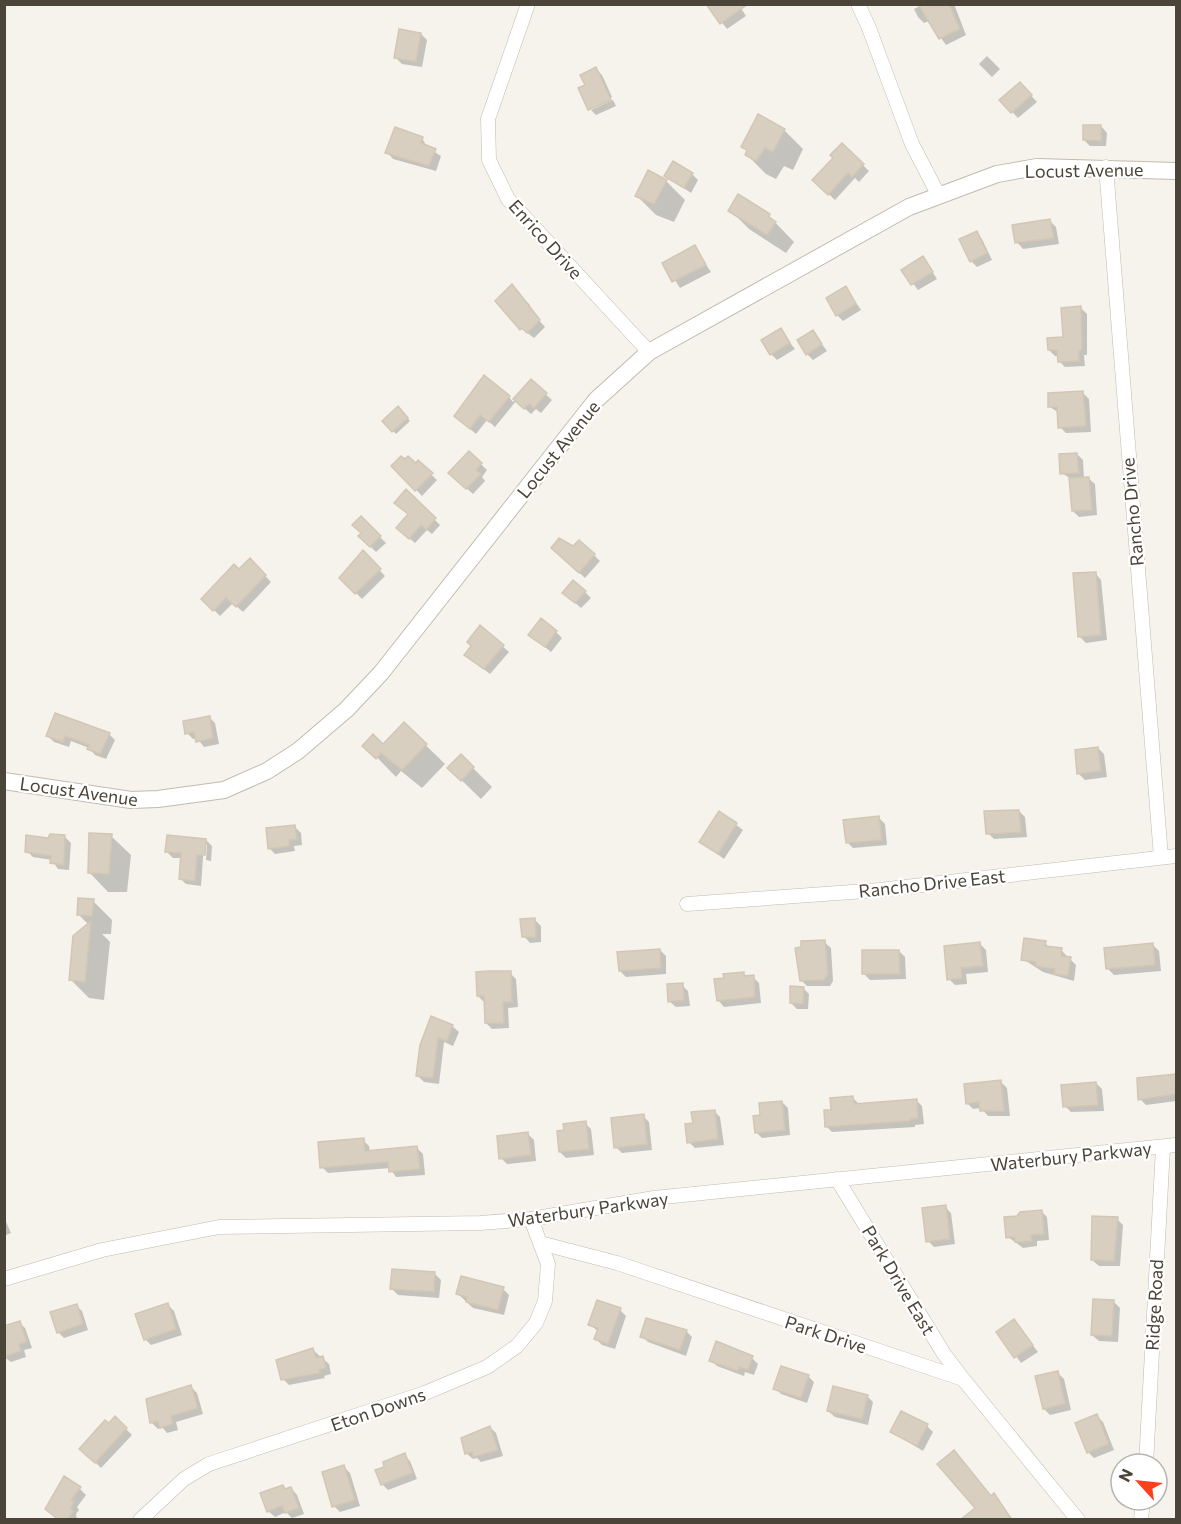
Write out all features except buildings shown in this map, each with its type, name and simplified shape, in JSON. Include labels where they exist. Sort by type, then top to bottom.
[{"type":"street","name":"Enrico Drive","points":[[528,4],[488,119],[489,160],[508,199],[650,352]]},
{"type":"street","points":[[858,4],[870,27],[912,144],[939,196]]},
{"type":"street","name":"Locust Avenue","points":[[4,781],[131,800],[158,800],[224,790],[267,771],[298,751],[346,711],[381,673],[596,400],[650,352],[909,207],[997,174],[1027,169],[1106,167],[1176,171]]},
{"type":"street","name":"Rancho Drive","points":[[1106,167],[1161,857]]},
{"type":"street","name":"Rancho Drive East","points":[[687,904],[879,890],[1176,856]]},
{"type":"street","name":"Waterbury Parkway","points":[[4,1279],[102,1250],[219,1227],[480,1224],[531,1219],[654,1198],[1170,1146]]},
{"type":"street","name":"Ridge Road","points":[[1147,1452],[1170,1146]]},
{"type":"street","name":"Park Drive East","points":[[837,1179],[944,1354],[963,1379]]},
{"type":"street","points":[[531,1219],[540,1243]]},
{"type":"street","name":"Park Drive","points":[[540,1243],[617,1263],[963,1379]]},
{"type":"street","name":"Eton Downs","points":[[140,1520],[184,1479],[209,1464],[352,1418],[487,1367],[517,1346],[536,1323],[545,1301],[548,1264],[540,1243]]},
{"type":"street","points":[[963,1379],[1078,1520]]}]
